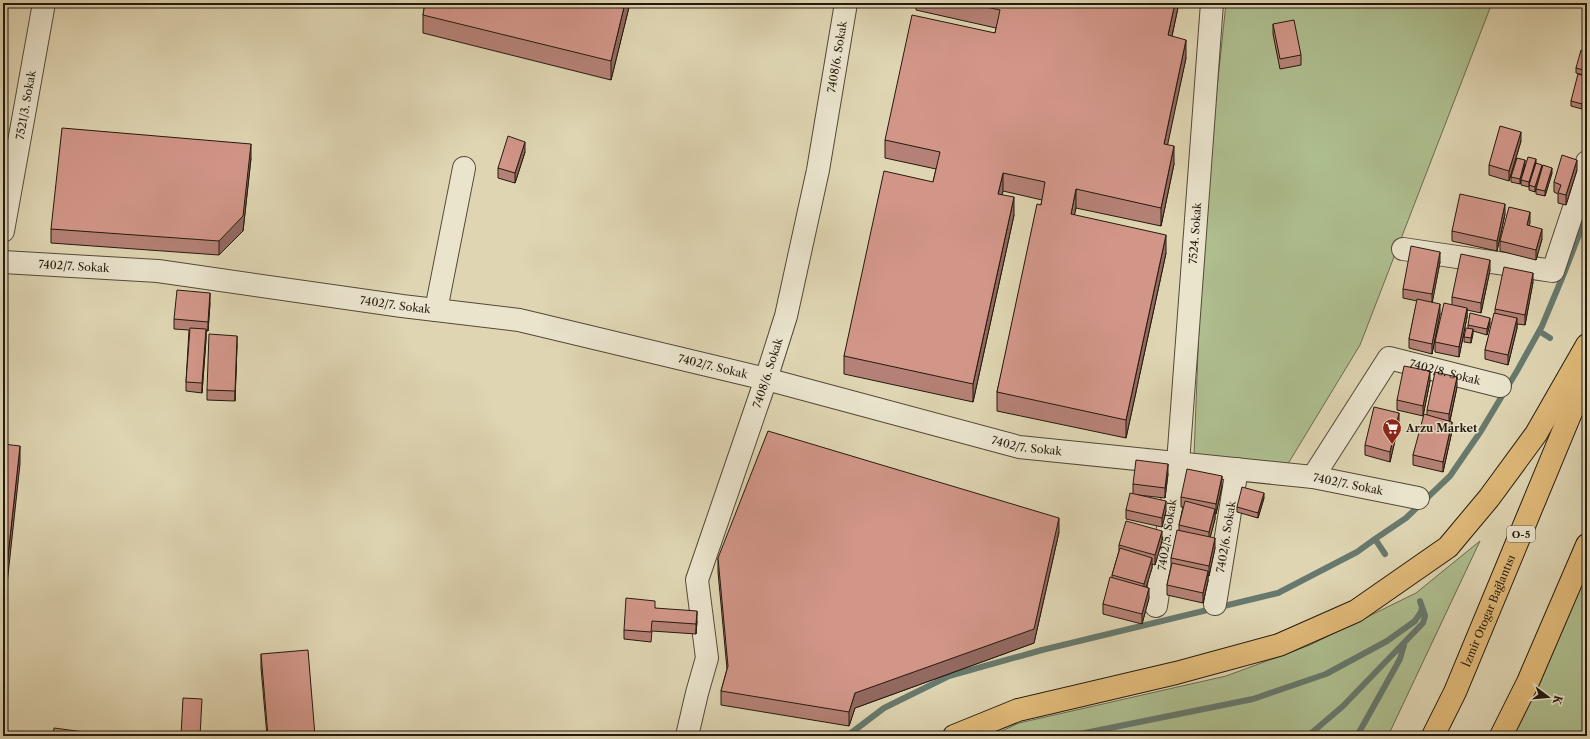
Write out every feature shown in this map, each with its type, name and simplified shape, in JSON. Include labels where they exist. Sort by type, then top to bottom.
[{"type":"highway","points":[[954,736],[1018,710],[1176,673],[1279,645],[1356,611],[1448,547],[1489,498],[1536,434],[1587,345]]},
{"type":"highway","name":"İzmir Otogar Bağlantısı","points":[[1433,736],[1455,692],[1587,374]]},
{"type":"highway","points":[[1501,736],[1528,682],[1587,545]]},
{"type":"street","name":"7521/3. Sokak","points":[[3,231],[44,3]]},
{"type":"street","name":"7408/6. Sokak","points":[[687,736],[707,658],[697,580],[786,316],[818,170],[846,3]]},
{"type":"street","name":"7524. Sokak","points":[[1178,463],[1212,3]]},
{"type":"street","points":[[1403,249],[1553,271],[1581,187],[1587,162]]},
{"type":"street","points":[[436,310],[464,168]]},
{"type":"street","name":"7402/7. Sokak","points":[[3,262],[158,271],[436,310],[519,320],[766,379],[1019,447],[1313,478],[1418,498]]},
{"type":"street","name":"7402/8. Sokak","points":[[1313,478],[1389,358],[1500,386]]},
{"type":"street","name":"7402/5. Sokak","points":[[1156,606],[1178,463]]},
{"type":"street","name":"7402/6. Sokak","points":[[1215,604],[1237,469]]},
{"type":"green space","points":[[1226,3],[1492,3],[1360,345],[1286,467],[1194,456],[1203,222]]},
{"type":"green space","points":[[1480,541],[1388,736],[991,736],[1019,723],[1226,676],[1310,645],[1416,593]]},
{"type":"green space","points":[[1587,561],[1587,736],[1504,736]]},
{"type":"building","points":[[425,3],[625,3],[611,61],[423,15]]},
{"type":"building","points":[[967,3],[1175,3],[1168,35],[1186,40],[1164,144],[1174,146],[1161,208],[1076,189],[1071,214],[1166,235],[1126,420],[997,392],[1037,204],[1041,205],[1045,182],[1003,173],[998,194],[1014,197],[973,384],[844,356],[884,171],[933,182],[940,152],[885,140],[912,15],[995,33],[1000,10]]},
{"type":"building","points":[[1294,20],[1301,55],[1280,59],[1273,24]]},
{"type":"building","points":[[1581,50],[1587,52],[1587,71],[1576,68]]},
{"type":"building","points":[[1578,74],[1587,77],[1582,104],[1571,101]]},
{"type":"building","points":[[1500,126],[1521,132],[1509,171],[1489,165]]},
{"type":"building","points":[[62,128],[251,144],[243,216],[219,241],[51,229]]},
{"type":"building","points":[[508,136],[525,142],[515,173],[498,168]]},
{"type":"building","points":[[1562,155],[1577,160],[1566,195],[1558,193],[1561,185],[1554,182]]},
{"type":"building","points":[[1528,157],[1536,159],[1529,182],[1521,180]]},
{"type":"building","points":[[1517,158],[1525,160],[1520,179],[1511,177]]},
{"type":"building","points":[[1536,163],[1542,165],[1535,187],[1529,185]]},
{"type":"building","points":[[1543,165],[1552,168],[1545,191],[1536,189]]},
{"type":"building","points":[[1460,194],[1505,204],[1497,241],[1452,231]]},
{"type":"building","points":[[1509,207],[1530,212],[1527,225],[1542,229],[1536,250],[1500,241]]},
{"type":"building","points":[[1411,246],[1440,252],[1432,294],[1403,289]]},
{"type":"building","points":[[1461,254],[1490,260],[1481,303],[1452,297]]},
{"type":"building","points":[[1504,267],[1533,273],[1525,315],[1495,309]]},
{"type":"building","points":[[177,290],[210,293],[208,322],[174,319]]},
{"type":"building","points":[[1417,299],[1440,304],[1432,344],[1409,339]]},
{"type":"building","points":[[1444,303],[1467,308],[1459,347],[1435,342]]},
{"type":"building","points":[[1470,313],[1490,318],[1487,329],[1468,325]]},
{"type":"building","points":[[1494,313],[1517,318],[1508,355],[1485,350]]},
{"type":"building","points":[[190,328],[206,329],[202,383],[186,382]]},
{"type":"building","points":[[1466,328],[1473,329],[1471,338],[1464,337]]},
{"type":"building","points":[[209,334],[237,336],[235,391],[207,390]]},
{"type":"building","points":[[1404,366],[1430,371],[1423,406],[1397,400]]},
{"type":"building","points":[[1435,372],[1457,377],[1449,414],[1427,410]]},
{"type":"building","points":[[1374,407],[1399,413],[1390,452],[1365,445]]},
{"type":"building","points":[[1424,414],[1452,422],[1443,462],[1413,455]]},
{"type":"building","points":[[768,431],[1059,518],[1034,629],[855,693],[849,712],[721,691],[728,666],[718,558]]},
{"type":"building","points":[[3,444],[20,446],[3,602]]},
{"type":"building","points":[[1136,460],[1168,464],[1165,488],[1133,484]]},
{"type":"building","points":[[1187,469],[1222,476],[1216,504],[1181,497]]},
{"type":"building","points":[[1242,487],[1264,493],[1258,513],[1237,507]]},
{"type":"building","points":[[1130,493],[1166,501],[1162,518],[1126,510]]},
{"type":"building","points":[[1185,501],[1215,509],[1209,532],[1179,525]]},
{"type":"building","points":[[1126,521],[1162,531],[1155,555],[1119,545]]},
{"type":"building","points":[[1177,530],[1215,538],[1209,566],[1171,558]]},
{"type":"building","points":[[1120,548],[1152,558],[1144,584],[1112,575]]},
{"type":"building","points":[[1172,563],[1208,571],[1203,593],[1167,585]]},
{"type":"building","points":[[1110,577],[1149,588],[1142,614],[1103,604]]},
{"type":"building","points":[[626,598],[655,601],[655,608],[697,611],[696,624],[652,621],[651,632],[624,630]]},
{"type":"building","points":[[308,650],[315,736],[268,736],[261,654]]},
{"type":"building","points":[[183,698],[202,699],[200,736],[181,736]]},
{"type":"building","points":[[54,728],[107,735],[107,736],[53,736]]},
{"type":"waterway","points":[[847,736],[884,708],[949,676],[1042,650],[1278,593],[1357,552],[1406,518],[1450,476],[1481,431],[1517,371],[1542,326],[1587,214]]},
{"type":"waterway","points":[[1539,331],[1550,338]]},
{"type":"waterway","points":[[1375,539],[1385,554]]},
{"type":"waterway","points":[[1070,736],[1253,699],[1326,674],[1387,641],[1415,621],[1421,612],[1422,607],[1420,601]]},
{"type":"waterway","points":[[1308,736],[1343,706],[1423,623],[1425,616],[1423,609]]},
{"type":"waterway","points":[[1357,736],[1400,659],[1404,645]]},
{"type":"place","name":"Arzu Market","points":[[1392,445]]}]
